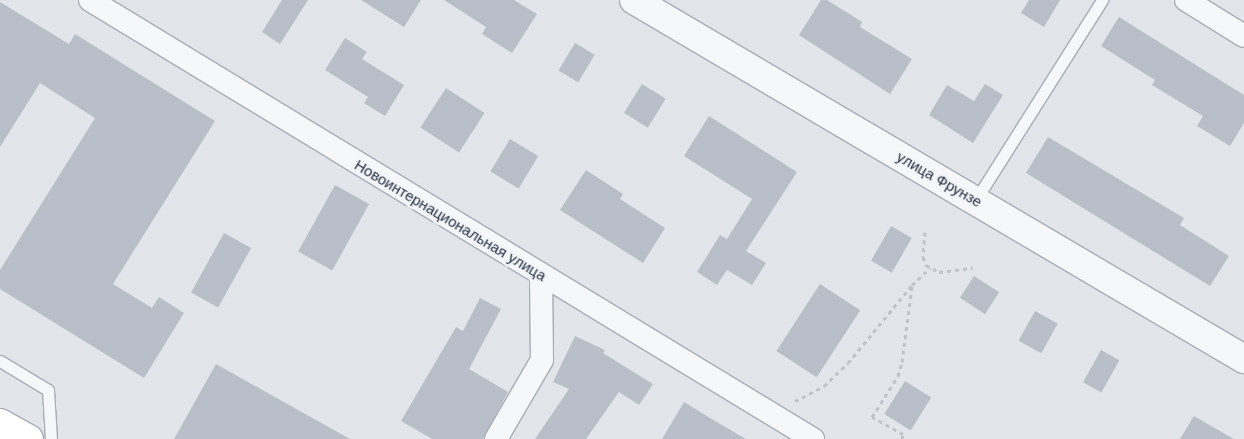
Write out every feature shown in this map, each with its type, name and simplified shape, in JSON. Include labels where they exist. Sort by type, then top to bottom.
[{"type":"main road","points":[[0,423],[29,439]]},
{"type":"street","name":"Новоинтернациональная улица","points":[[90,0],[541,276],[813,439]]},
{"type":"street","name":"улица Фрунзе","points":[[634,0],[1244,359]]},
{"type":"street","points":[[1186,0],[1244,36]]},
{"type":"street","points":[[496,439],[542,360],[541,276]]},
{"type":"lane","points":[[975,201],[1102,0]]},
{"type":"lane","points":[[0,361],[48,390],[51,439]]},
{"type":"path","points":[[925,232],[923,256],[930,268],[950,272],[973,268]]},
{"type":"path","points":[[766,411],[807,397],[824,386],[848,363],[912,285],[930,268]]},
{"type":"path","points":[[902,439],[903,434],[872,417],[898,376],[902,362],[912,285]]},
{"type":"building","points":[[282,0],[308,0],[280,44],[262,32]]},
{"type":"building","points":[[361,0],[421,0],[404,27]]},
{"type":"building","points":[[444,0],[514,0],[537,14],[512,53],[482,34],[486,27]]},
{"type":"building","points":[[821,0],[827,0],[862,22],[860,27],[912,59],[890,94],[799,35]]},
{"type":"building","points":[[1029,0],[1060,0],[1044,27],[1021,13]]},
{"type":"building","points":[[0,2],[69,44],[75,34],[215,121],[113,284],[152,308],[159,297],[184,313],[144,378],[0,289],[0,270],[95,118],[40,83],[0,147]]},
{"type":"building","points":[[1119,17],[1244,95],[1244,123],[1230,146],[1197,126],[1203,116],[1152,85],[1155,80],[1101,46]]},
{"type":"building","points":[[345,38],[367,52],[362,59],[404,85],[385,116],[364,103],[368,97],[325,70]]},
{"type":"building","points":[[575,43],[595,55],[578,82],[559,70]]},
{"type":"building","points":[[642,84],[666,99],[648,128],[624,113]]},
{"type":"building","points":[[985,84],[1003,95],[973,143],[929,115],[947,85],[974,101]]},
{"type":"building","points":[[446,88],[485,113],[459,152],[420,127]]},
{"type":"building","points":[[709,116],[797,172],[746,251],[766,263],[752,285],[727,270],[717,285],[697,272],[720,235],[727,239],[752,199],[684,156]]},
{"type":"building","points":[[1048,137],[1184,218],[1180,225],[1229,256],[1210,286],[1026,173]]},
{"type":"building","points":[[510,139],[538,156],[519,189],[490,172]]},
{"type":"building","points":[[586,170],[623,194],[620,199],[665,228],[643,263],[560,210]]},
{"type":"building","points":[[335,185],[369,204],[332,270],[298,251]]},
{"type":"building","points":[[891,226],[912,238],[892,273],[871,261]]},
{"type":"building","points":[[224,233],[251,248],[218,308],[191,292]]},
{"type":"building","points":[[974,276],[999,292],[985,314],[960,298]]},
{"type":"building","points":[[820,284],[860,310],[817,377],[776,351]]},
{"type":"building","points":[[480,298],[501,309],[469,369],[508,392],[483,439],[432,439],[401,421],[456,327],[463,331]]},
{"type":"building","points":[[1035,311],[1058,324],[1041,353],[1019,341]]},
{"type":"building","points":[[575,336],[605,350],[603,353],[653,384],[639,405],[619,392],[586,439],[535,439],[569,389],[553,382]]},
{"type":"building","points":[[1101,350],[1119,360],[1101,393],[1083,382]]},
{"type":"building","points":[[216,364],[350,439],[174,439]]},
{"type":"building","points":[[905,381],[931,397],[911,431],[884,414]]},
{"type":"building","points":[[684,402],[715,421],[746,439],[662,439]]},
{"type":"building","points":[[1194,416],[1234,439],[1180,439]]}]
